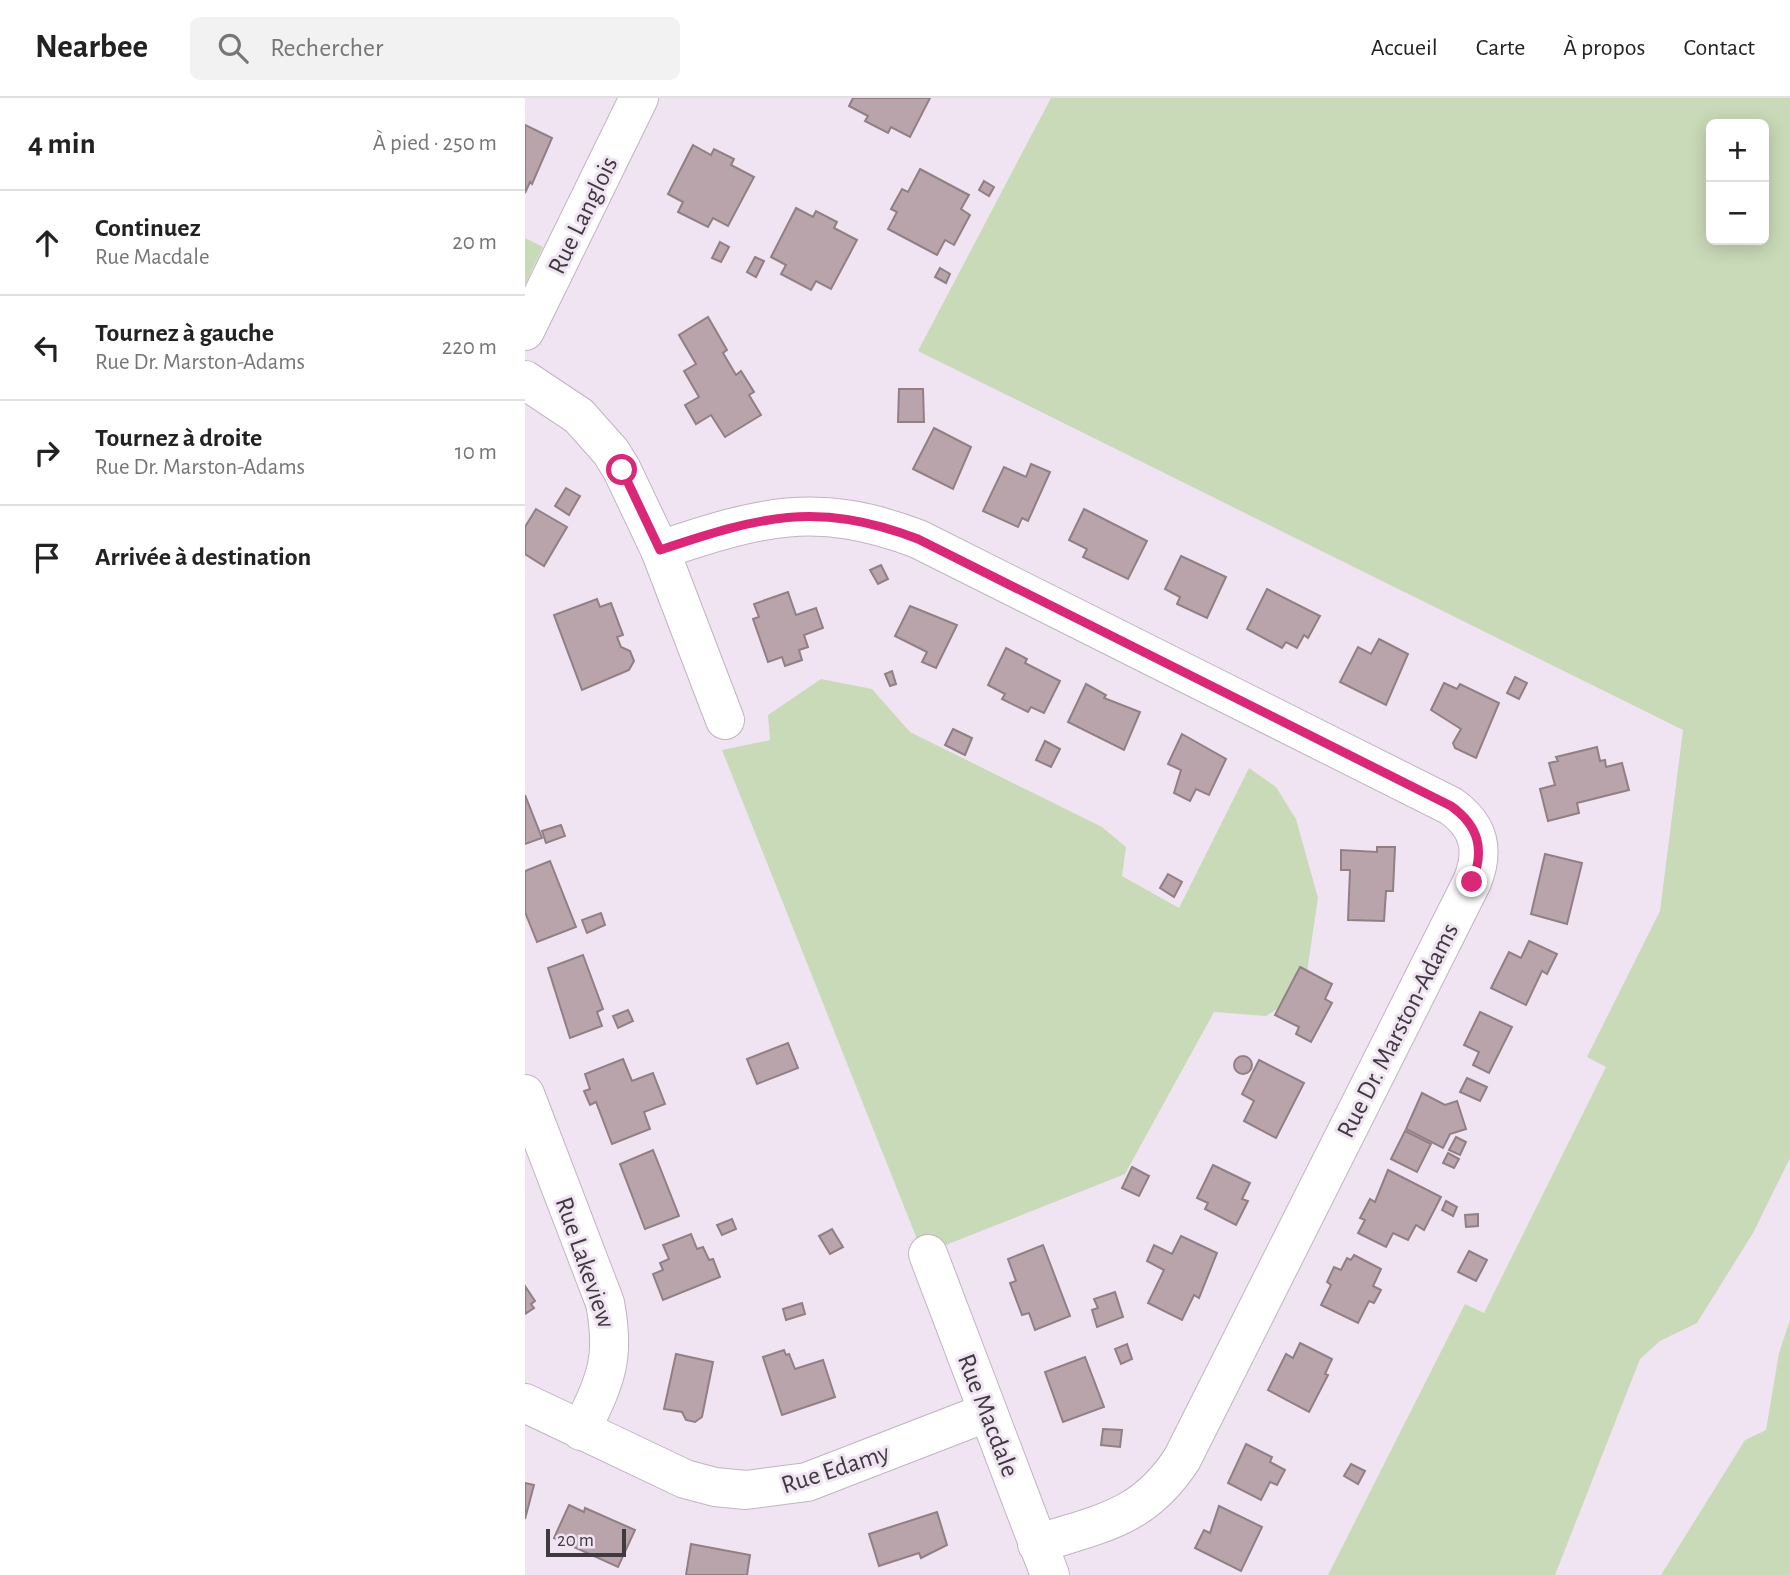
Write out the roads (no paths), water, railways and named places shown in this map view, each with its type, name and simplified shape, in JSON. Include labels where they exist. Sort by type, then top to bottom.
[{"type":"street","name":"Rue Langlois","points":[[525,331],[639,98]]},
{"type":"street","points":[[525,380],[579,416],[611,452],[632,488],[660,550],[725,720]]},
{"type":"street","name":"Rue Dr. Marston-Adams","points":[[660,550],[750,521],[784,516],[830,516],[886,527],[918,539],[1451,806],[1465,816],[1476,831],[1479,857],[1472,882],[1182,1459],[1160,1490],[1133,1511],[1043,1559]]},
{"type":"street","name":"Rue Lakeview","points":[[525,1094],[604,1303],[612,1337],[609,1364],[581,1431]]},
{"type":"street","name":"Rue Macdale","points":[[928,1254],[1043,1559]]},
{"type":"street","name":"Rue Edamy","points":[[525,1403],[685,1479],[715,1487],[776,1489],[807,1482],[988,1412]]}]
